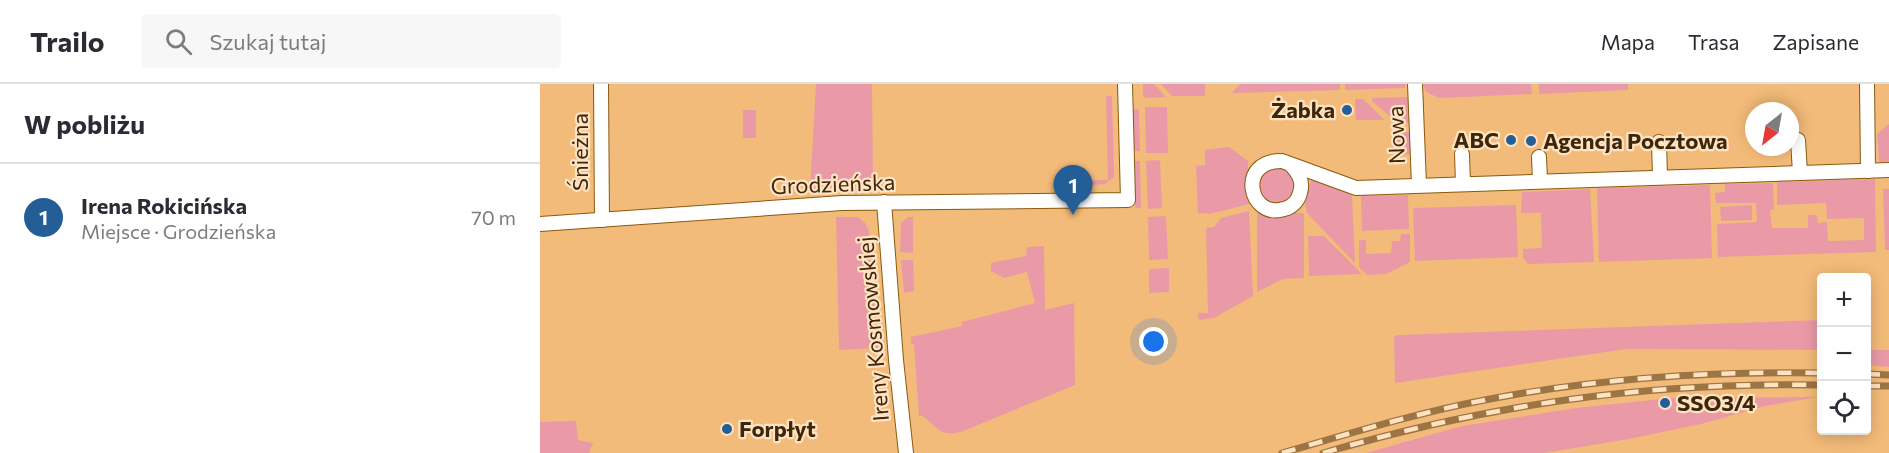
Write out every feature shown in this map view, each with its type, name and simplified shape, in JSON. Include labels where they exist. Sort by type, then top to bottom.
[{"type":"street","name":"Śnieżna","points":[[601,84],[602,220]]},
{"type":"street","name":"Grodzieńska","points":[[540,224],[842,203],[1128,200],[1125,84]]},
{"type":"street","name":"Nowa","points":[[1415,84],[1419,185]]},
{"type":"street","points":[[1867,84],[1868,171]]},
{"type":"street","points":[[1659,142],[1660,177]]},
{"type":"street","points":[[1462,154],[1463,184]]},
{"type":"street","points":[[1799,156],[1800,173]]},
{"type":"street","points":[[1539,157],[1540,181]]},
{"type":"street","points":[[1290,164],[1356,188],[1889,170]]},
{"type":"street","name":"Ireny Kosmowskiej","points":[[884,202],[906,453]]},
{"type":"shaded area","points":[[816,84],[872,84],[873,187],[810,189]]},
{"type":"shaded area","points":[[1143,84],[1154,84],[1166,97],[1145,98]]},
{"type":"shaded area","points":[[1161,84],[1205,84],[1205,96],[1172,96]]},
{"type":"shaded area","points":[[1240,84],[1340,84],[1340,90],[1232,93]]},
{"type":"shaded area","points":[[1345,84],[1405,84],[1405,88],[1345,90]]},
{"type":"shaded area","points":[[1423,84],[1531,84],[1532,94],[1439,98],[1426,92]]},
{"type":"shaded area","points":[[1539,84],[1628,84],[1628,90],[1539,94]]},
{"type":"shaded area","points":[[1106,96],[1112,96],[1114,177],[1105,184],[1075,186],[1075,181],[1108,180]]},
{"type":"shaded area","points":[[1409,97],[1410,122],[1392,125],[1391,117],[1372,101],[1372,98]]},
{"type":"shaded area","points":[[1355,99],[1363,99],[1385,120],[1356,120]]},
{"type":"shaded area","points":[[1145,107],[1167,107],[1168,153],[1146,153]]},
{"type":"shaded area","points":[[1133,109],[1139,109],[1140,151],[1134,151]]},
{"type":"shaded area","points":[[743,110],[756,110],[756,138],[743,138]]},
{"type":"shaded area","points":[[1889,124],[1889,165],[1884,165],[1879,161],[1877,134]]},
{"type":"shaded area","points":[[1411,132],[1412,154],[1393,156],[1391,133]]},
{"type":"shaded area","points":[[1229,147],[1248,161],[1249,204],[1210,214],[1198,213],[1196,166],[1205,165],[1205,150]]},
{"type":"shaded area","points":[[1160,160],[1162,208],[1148,209],[1146,161]]},
{"type":"shaded area","points":[[1134,161],[1140,161],[1141,208],[1135,208]]},
{"type":"shaded area","points":[[1277,167],[1290,173],[1296,186],[1290,199],[1277,205],[1264,199],[1258,186],[1264,173]]},
{"type":"shaded area","points":[[1312,179],[1352,194],[1355,263],[1307,213],[1304,199]]},
{"type":"shaded area","points":[[1875,179],[1876,252],[1718,257],[1717,224],[1757,222],[1756,203],[1716,203],[1715,193],[1725,192],[1725,184],[1773,183],[1774,209],[1770,210],[1772,228],[1808,228],[1808,215],[1817,215],[1818,223],[1827,222],[1828,241],[1864,240],[1864,218],[1827,219],[1826,203],[1777,205],[1777,182]]},
{"type":"shaded area","points":[[1710,185],[1712,258],[1599,262],[1597,188]]},
{"type":"shaded area","points":[[1590,189],[1594,262],[1528,264],[1523,258],[1523,249],[1542,248],[1541,213],[1521,213],[1522,192]]},
{"type":"shaded area","points":[[1883,189],[1889,189],[1889,250],[1885,250]]},
{"type":"shaded area","points":[[1408,195],[1409,229],[1362,231],[1361,196]]},
{"type":"shaded area","points":[[1516,205],[1518,257],[1415,261],[1413,208]]},
{"type":"shaded area","points":[[1752,205],[1752,220],[1721,221],[1720,207]]},
{"type":"shaded area","points":[[1249,211],[1253,296],[1214,318],[1199,320],[1198,313],[1208,313],[1206,228],[1214,227],[1221,218]]},
{"type":"shaded area","points":[[1257,213],[1304,213],[1304,278],[1283,279],[1257,292]]},
{"type":"shaded area","points":[[1166,216],[1168,259],[1149,260],[1148,217]]},
{"type":"shaded area","points":[[836,217],[858,217],[869,231],[879,348],[839,350]]},
{"type":"shaded area","points":[[908,217],[913,217],[913,253],[900,252],[901,223]]},
{"type":"shaded area","points":[[1401,234],[1410,234],[1410,262],[1386,274],[1367,275],[1359,267],[1359,240],[1366,240],[1366,254],[1391,253],[1392,241],[1400,241]]},
{"type":"shaded area","points":[[1308,236],[1324,236],[1362,274],[1309,276]]},
{"type":"shaded area","points":[[1044,246],[1045,310],[1074,303],[1075,385],[966,430],[952,433],[942,432],[923,416],[919,416],[914,344],[911,344],[911,337],[962,326],[962,322],[1035,303],[1027,272],[1004,278],[991,271],[991,263],[1026,256],[1027,247]]},
{"type":"shaded area","points":[[901,260],[913,260],[914,291],[904,293]]},
{"type":"shaded area","points":[[1169,268],[1169,292],[1149,293],[1149,269]]},
{"type":"shaded area","points":[[1817,320],[1817,350],[1626,349],[1395,383],[1394,336]]},
{"type":"shaded area","points":[[1871,350],[1889,350],[1889,367],[1871,365]]},
{"type":"shaded area","points":[[1817,397],[1765,406],[1701,424],[1629,439],[1544,453],[1366,453],[1462,426],[1576,408],[1672,398]]},
{"type":"shaded area","points":[[576,421],[578,440],[593,443],[589,453],[540,453],[540,422]]},
{"type":"railway","points":[[1282,453],[1438,410],[1531,392],[1655,377],[1738,373],[1817,373]]},
{"type":"railway","points":[[1871,374],[1889,375]]},
{"type":"railway","points":[[1323,453],[1447,421],[1570,400],[1693,387],[1817,385]]},
{"type":"railway","points":[[1871,386],[1889,386]]},
{"type":"place","name":"Żabka","points":[[1347,110]]},
{"type":"place","name":"ABC","points":[[1511,140]]},
{"type":"place","name":"Agencja Pocztowa","points":[[1531,141]]},
{"type":"place","name":"Irena Rokicińska","points":[[1073,215]]},
{"type":"place","name":"SSO3/4","points":[[1665,403]]},
{"type":"place","name":"Forpłyt","points":[[727,429]]}]
